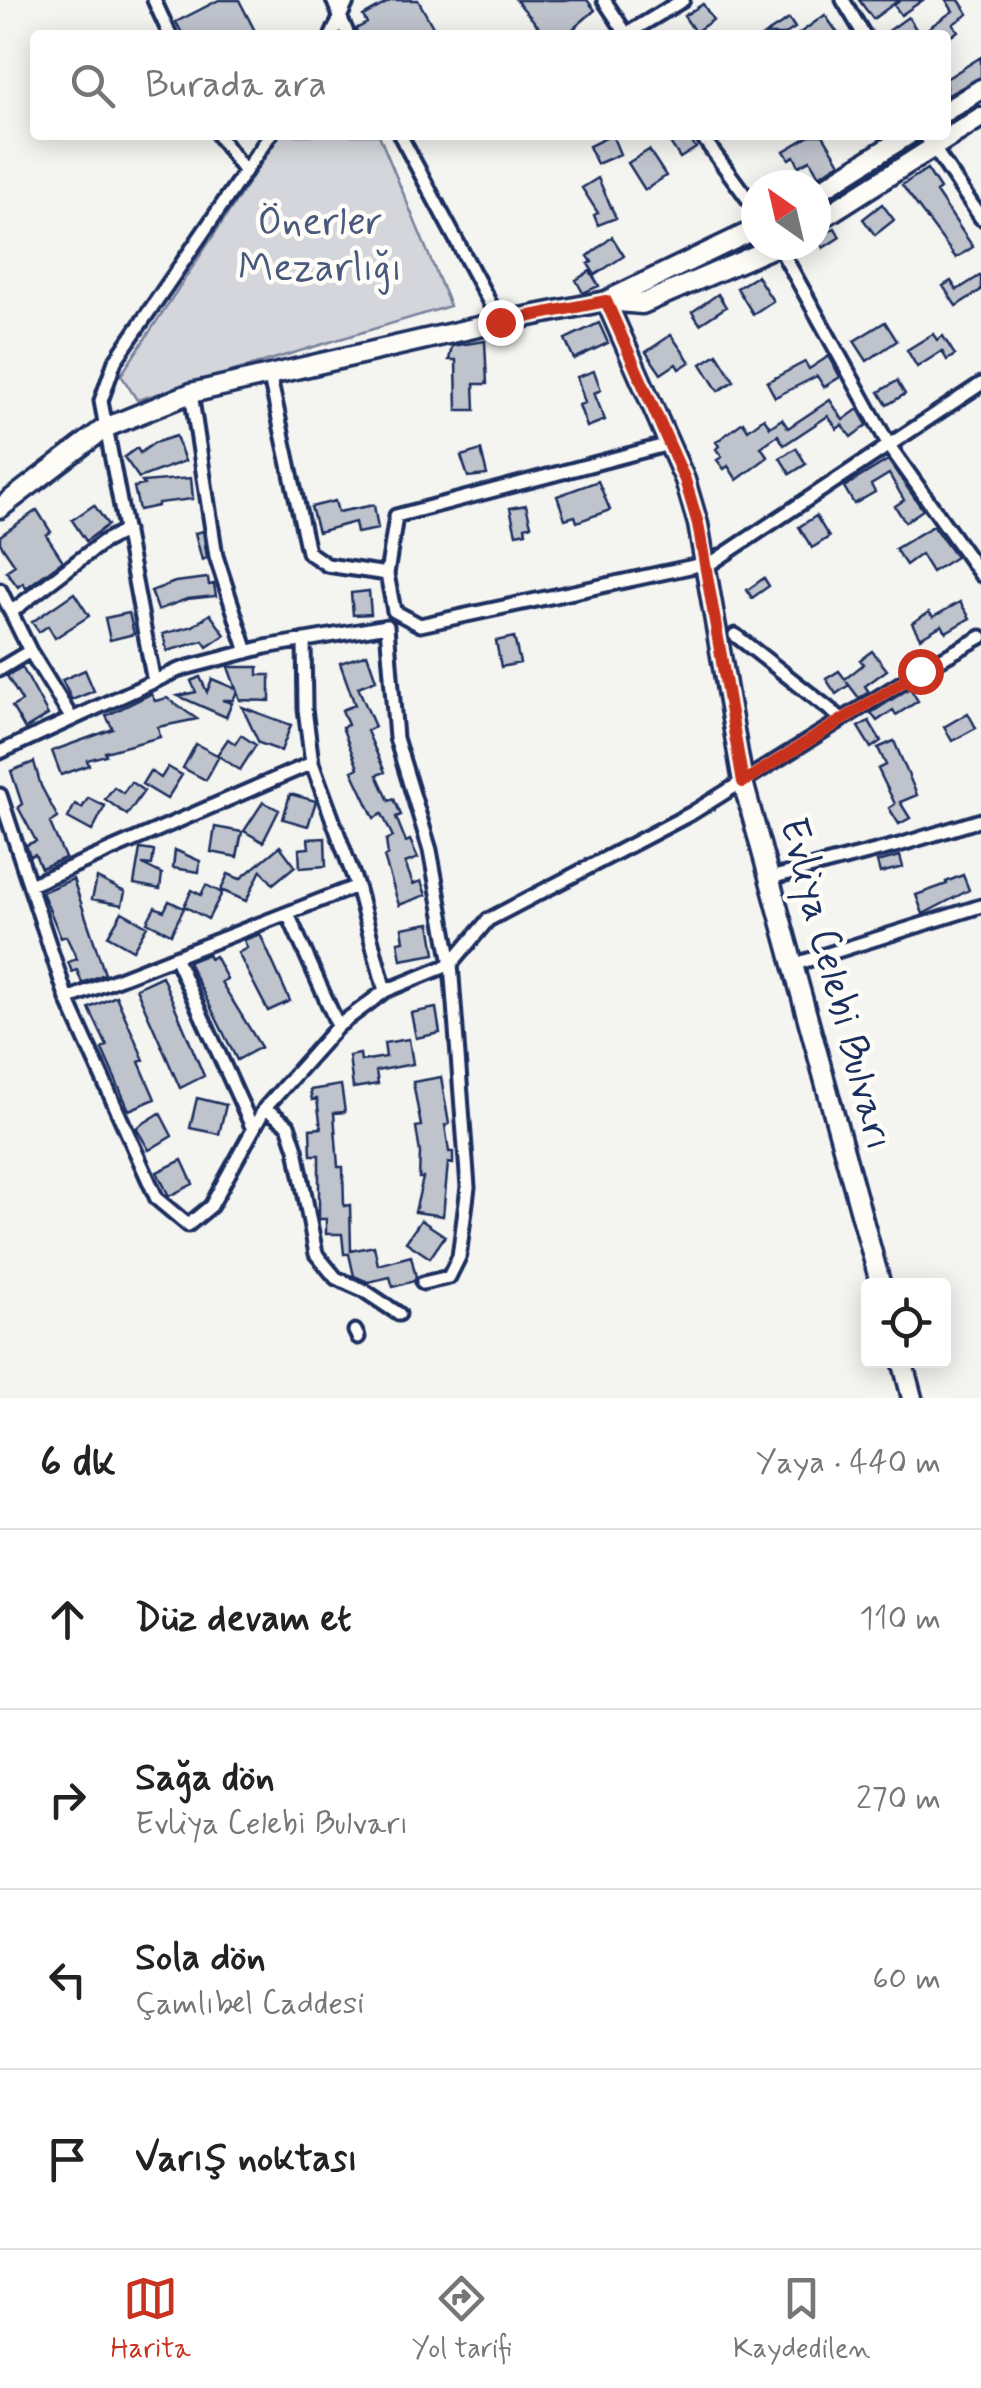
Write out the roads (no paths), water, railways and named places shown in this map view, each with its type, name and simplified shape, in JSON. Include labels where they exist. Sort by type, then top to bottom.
[{"type":"main road","points":[[951,108],[981,89]]},
{"type":"main road","points":[[951,131],[981,117]]},
{"type":"main road","points":[[831,184],[900,140]]},
{"type":"main road","points":[[831,211],[930,141]]},
{"type":"main road","points":[[0,508],[106,428],[190,394],[269,373],[606,301],[741,236]]},
{"type":"main road","points":[[606,301],[642,304],[744,260]]},
{"type":"main road","name":"Evliya Celebi Bulvarı","points":[[606,301],[685,480],[705,564],[743,782],[879,1278]]},
{"type":"main road","points":[[904,1368],[912,1398]]},
{"type":"street","points":[[154,0],[168,30]]},
{"type":"street","points":[[333,0],[345,30]]},
{"type":"street","points":[[335,30],[348,0]]},
{"type":"street","points":[[604,0],[623,30]]},
{"type":"street","points":[[634,30],[683,0]]},
{"type":"street","points":[[843,0],[861,30]]},
{"type":"street","points":[[222,140],[245,172]]},
{"type":"street","points":[[154,682],[101,401],[115,360],[267,140]]},
{"type":"street","points":[[405,140],[500,322]]},
{"type":"street","points":[[705,140],[741,190]]},
{"type":"street","points":[[930,141],[981,218]]},
{"type":"street","points":[[787,260],[890,447],[981,574]]},
{"type":"street","points":[[269,373],[308,552],[327,565],[387,574]]},
{"type":"street","points":[[669,444],[396,516],[387,574],[394,612],[420,625],[713,562],[981,384]]},
{"type":"street","points":[[190,394],[216,556],[248,652]]},
{"type":"street","points":[[11,612],[102,542],[126,530]]},
{"type":"street","points":[[0,590],[30,651],[72,719]]},
{"type":"street","points":[[0,752],[182,669],[304,640],[387,626],[396,738],[430,850],[451,964],[468,1187],[459,1257],[448,1277],[423,1283]]},
{"type":"street","points":[[735,635],[842,720]]},
{"type":"street","points":[[0,795],[67,999],[157,1198],[188,1225],[212,1206],[265,1108],[338,1026],[385,991],[451,964],[488,920],[743,782],[981,637]]},
{"type":"street","points":[[304,640],[305,709],[312,763],[358,886],[385,991]]},
{"type":"street","points":[[0,669],[30,651]]},
{"type":"street","points":[[30,885],[312,763]]},
{"type":"street","points":[[770,878],[899,846],[981,820]]},
{"type":"street","points":[[67,999],[358,886]]},
{"type":"street","points":[[802,962],[981,906]]},
{"type":"street","points":[[288,914],[338,1026]]},
{"type":"street","points":[[174,957],[252,1129]]},
{"type":"street","points":[[265,1108],[288,1125],[316,1254],[336,1278],[364,1290],[399,1314]]},
{"type":"park label","name":"Önerler Mezarlığı","points":[[320,246]]}]
